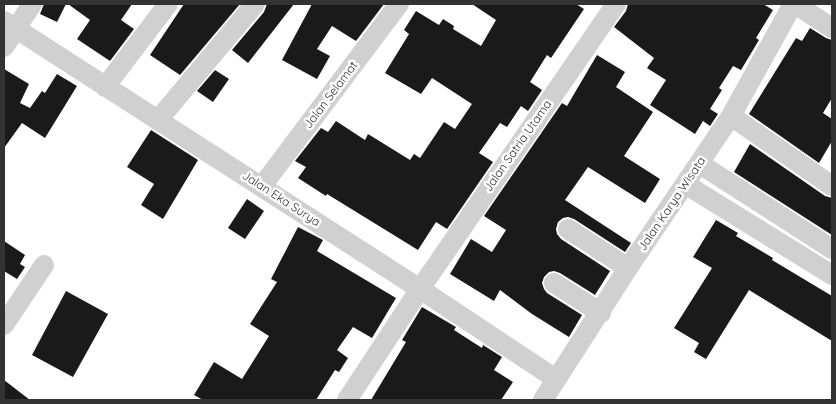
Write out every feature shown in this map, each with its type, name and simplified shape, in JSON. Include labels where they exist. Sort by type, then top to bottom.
[{"type":"street","points":[[4,47],[10,25],[32,4]]},
{"type":"street","points":[[105,87],[168,4]]},
{"type":"street","points":[[158,120],[255,4]]},
{"type":"street","name":"Jalan Selamat","points":[[262,186],[399,4]]},
{"type":"street","name":"Jalan Satria Utama","points":[[347,400],[420,288],[616,4]]},
{"type":"street","points":[[794,4],[832,28]]},
{"type":"street","name":"Jalan Karya Wisata","points":[[543,400],[601,313],[628,268],[731,116],[794,4]]},
{"type":"street","name":"Jalan Eka Surya","points":[[10,25],[420,288],[556,379]]},
{"type":"street","points":[[731,116],[832,186]]},
{"type":"street","points":[[700,164],[832,249]]},
{"type":"street","points":[[685,184],[832,275]]},
{"type":"street","points":[[568,229],[628,268]]},
{"type":"street","points":[[4,325],[44,265]]},
{"type":"street","points":[[554,283],[601,313]]},
{"type":"building","points":[[44,4],[66,4],[57,22],[40,14]]},
{"type":"building","points":[[68,4],[132,4],[121,20],[134,29],[110,61],[77,39],[90,20]]},
{"type":"building","points":[[184,4],[240,4],[180,75],[150,55]]},
{"type":"building","points":[[267,4],[294,4],[248,63],[232,50],[264,12]]},
{"type":"building","points":[[312,4],[384,4],[356,41],[332,26],[317,49],[330,56],[317,79],[282,60]]},
{"type":"building","points":[[472,4],[576,4],[584,9],[551,58],[547,55],[530,82],[542,90],[528,111],[521,106],[507,127],[500,123],[479,153],[493,162],[447,229],[436,222],[418,250],[298,178],[306,167],[295,161],[321,128],[328,132],[336,121],[365,140],[368,134],[410,160],[414,154],[420,158],[444,122],[455,129],[472,104],[432,78],[421,94],[385,73],[409,34],[404,30],[416,11],[439,25],[443,19],[454,26],[453,29],[481,46],[496,20]]},
{"type":"building","points":[[628,4],[763,4],[773,10],[756,38],[759,40],[741,70],[733,66],[719,88],[722,90],[710,109],[718,114],[710,126],[703,121],[695,134],[650,105],[666,80],[647,68],[654,58],[614,27],[626,11]]},
{"type":"building","points":[[810,28],[832,40],[832,98],[823,113],[832,119],[832,141],[819,163],[749,114],[796,38],[802,41]]},
{"type":"building","points":[[597,55],[625,72],[616,87],[653,112],[624,156],[660,179],[645,203],[588,167],[565,200],[631,243],[625,252],[574,219],[568,217],[558,222],[556,229],[561,239],[610,271],[595,295],[560,273],[549,272],[544,277],[542,283],[547,293],[582,315],[569,337],[532,314],[500,290],[494,301],[450,274],[471,239],[492,252],[506,230],[484,216],[562,103],[567,106]]},
{"type":"building","points":[[4,69],[29,84],[20,103],[30,108],[42,91],[45,93],[57,74],[77,86],[45,138],[22,123],[4,148]]},
{"type":"building","points":[[215,70],[229,79],[213,102],[197,91]]},
{"type":"building","points":[[151,130],[198,160],[163,219],[141,205],[154,184],[127,167]]},
{"type":"building","points":[[750,144],[825,196],[832,198],[832,235],[734,172]]},
{"type":"building","points":[[247,199],[264,211],[245,239],[228,228]]},
{"type":"building","points":[[716,220],[738,233],[736,236],[773,258],[772,260],[832,296],[832,341],[749,290],[706,359],[694,352],[699,343],[674,328],[712,268],[693,257]]},
{"type":"building","points":[[298,227],[323,240],[317,251],[396,298],[372,338],[353,327],[337,350],[348,358],[339,372],[335,370],[316,400],[203,400],[194,395],[214,362],[242,379],[269,336],[250,324],[277,282],[271,279]]},
{"type":"building","points":[[4,241],[25,255],[20,264],[25,267],[17,279],[4,271]]},
{"type":"building","points":[[66,291],[108,314],[73,377],[32,355]]},
{"type":"building","points":[[422,307],[456,327],[454,330],[482,348],[483,345],[502,357],[494,370],[513,382],[501,400],[371,400],[406,342],[402,340]]},
{"type":"building","points":[[4,380],[30,400],[4,400]]}]
